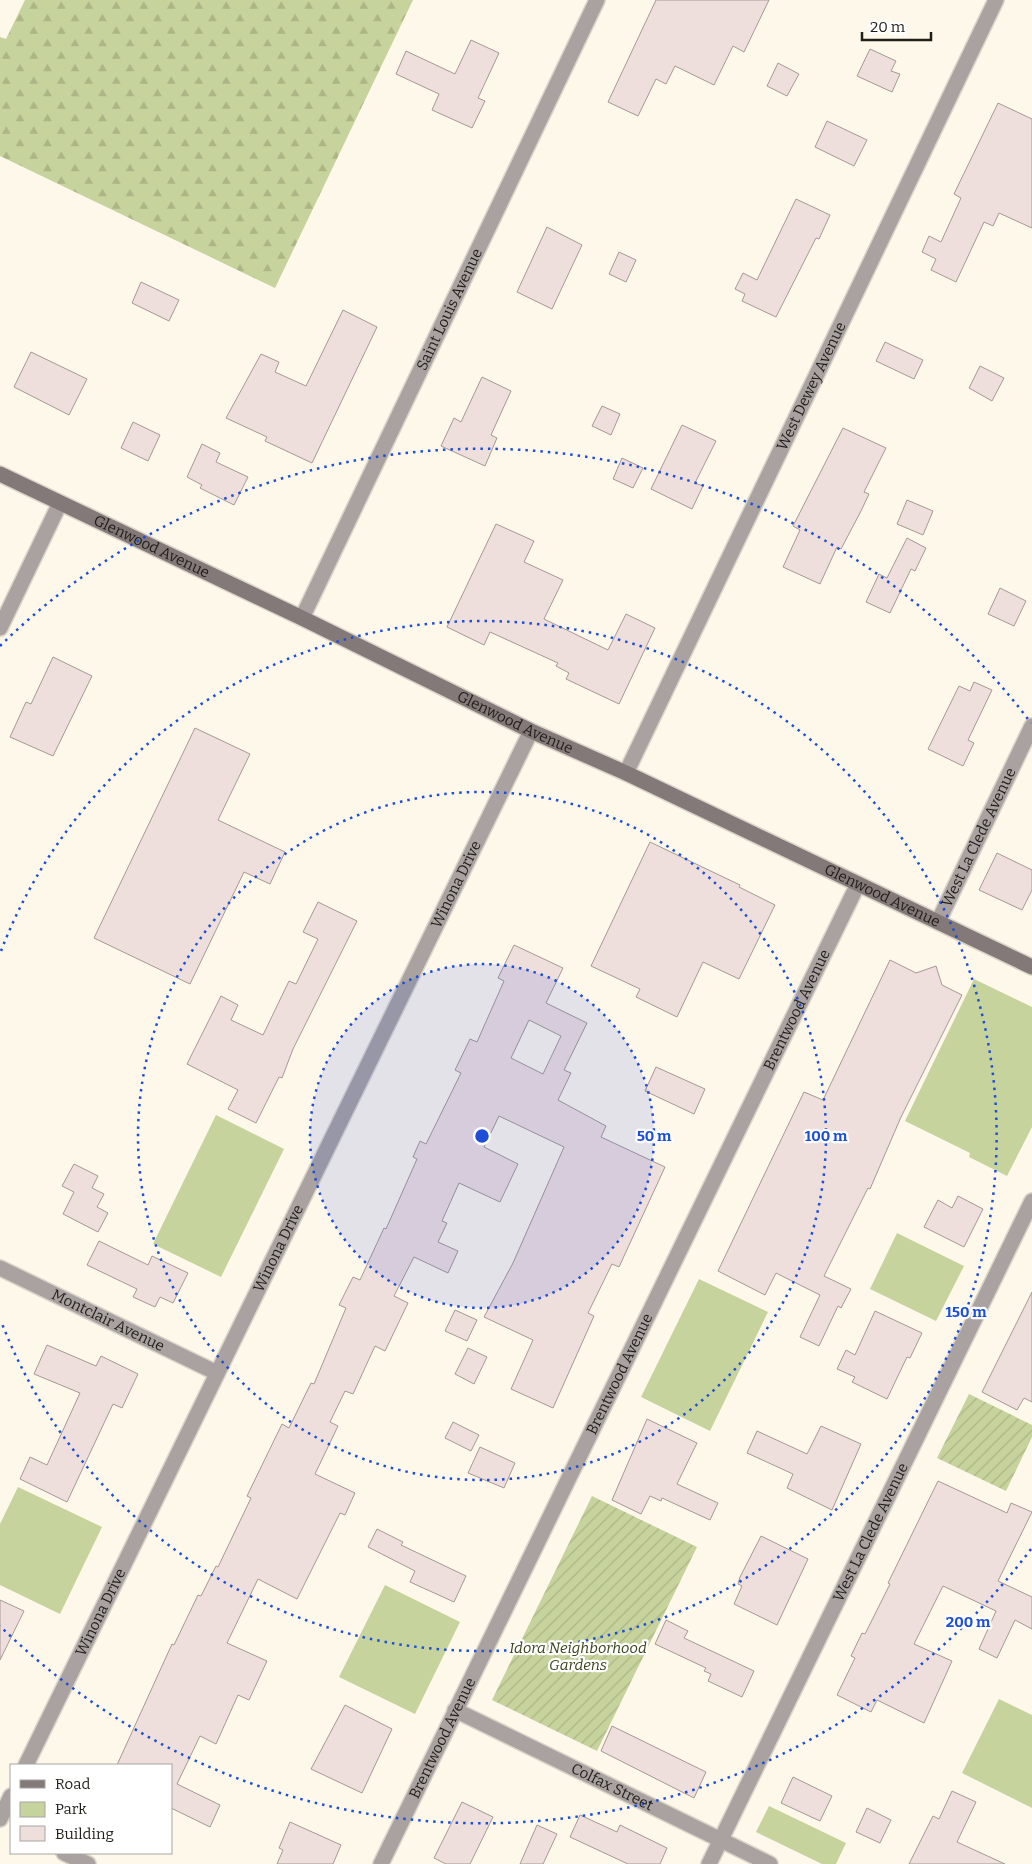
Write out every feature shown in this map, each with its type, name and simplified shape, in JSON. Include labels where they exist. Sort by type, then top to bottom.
[{"type":"main road","name":"Glenwood Avenue","points":[[0,474],[302,618],[531,731],[626,773],[1032,967]]},
{"type":"street","name":"Saint Louis Avenue","points":[[302,618],[597,0]]},
{"type":"street","name":"West Dewey Avenue","points":[[626,773],[996,0]]},
{"type":"street","points":[[0,628],[60,503]]},
{"type":"street","name":"West La Clede Avenue","points":[[938,922],[1032,726]]},
{"type":"street","name":"Winona Drive","points":[[26,1764],[531,731]]},
{"type":"street","name":"Brentwood Avenue","points":[[381,1864],[858,884]]},
{"type":"street","name":"West La Clede Avenue","points":[[709,1864],[1032,1201]]},
{"type":"street","name":"Montclair Avenue","points":[[0,1268],[217,1372]]},
{"type":"street","name":"Colfax Street","points":[[455,1710],[770,1864]]},
{"type":"street","points":[[0,1821],[10,1798]]},
{"type":"street","points":[[66,1854],[88,1864]]},
{"type":"green space","points":[[25,0],[413,0],[275,288],[0,156],[0,37],[6,39]]},
{"type":"green space","points":[[974,979],[1032,1007],[1032,1127],[1007,1176],[969,1157],[970,1153],[905,1121]]},
{"type":"green space","points":[[216,1115],[284,1149],[221,1277],[153,1244]]},
{"type":"green space","points":[[897,1233],[964,1266],[936,1321],[870,1289]]},
{"type":"green space","points":[[699,1279],[768,1312],[710,1431],[641,1397]]},
{"type":"green space","points":[[969,1394],[1032,1425],[1032,1437],[1006,1491],[937,1458]]},
{"type":"green space","points":[[18,1487],[102,1527],[60,1614],[0,1585],[0,1524]]},
{"type":"green space","name":"Idora Neighborhood Gardens","points":[[592,1496],[697,1547],[597,1751],[492,1700]]},
{"type":"green space","points":[[385,1585],[460,1622],[415,1714],[339,1677]]},
{"type":"green space","points":[[999,1699],[1032,1715],[1032,1808],[962,1773]]},
{"type":"green space","points":[[769,1806],[846,1843],[836,1864],[822,1864],[756,1832]]},
{"type":"building","points":[[656,0],[769,0],[744,52],[733,46],[714,85],[675,66],[666,84],[656,79],[638,116],[608,102]]},
{"type":"building","points":[[471,40],[499,53],[478,98],[485,101],[472,128],[432,110],[439,94],[396,74],[406,51],[455,74]]},
{"type":"building","points":[[870,49],[896,61],[891,71],[900,74],[892,92],[857,76]]},
{"type":"building","points":[[778,63],[799,74],[787,96],[767,86]]},
{"type":"building","points":[[998,103],[1032,119],[1032,228],[999,213],[993,226],[984,222],[956,282],[931,270],[936,259],[922,252],[929,236],[941,242],[961,198],[954,194]]},
{"type":"building","points":[[827,121],[867,140],[854,166],[815,147]]},
{"type":"building","points":[[796,199],[830,215],[819,239],[816,238],[776,317],[742,301],[745,294],[735,289],[743,273],[757,280]]},
{"type":"building","points":[[547,227],[582,245],[552,309],[517,292]]},
{"type":"building","points":[[619,252],[636,260],[626,282],[609,274]]},
{"type":"building","points":[[141,282],[179,300],[169,321],[132,303]]},
{"type":"building","points":[[343,310],[377,327],[312,463],[265,441],[267,437],[226,418],[261,354],[279,362],[275,372],[306,386]]},
{"type":"building","points":[[885,342],[923,360],[914,379],[876,361]]},
{"type":"building","points":[[31,352],[87,379],[69,415],[14,387]]},
{"type":"building","points":[[980,366],[1004,378],[992,401],[969,388]]},
{"type":"building","points":[[482,377],[511,391],[491,435],[497,438],[485,466],[441,446],[454,418],[461,422]]},
{"type":"building","points":[[602,406],[620,414],[611,435],[592,426]]},
{"type":"building","points":[[133,422],[160,435],[148,461],[121,448]]},
{"type":"building","points":[[682,425],[716,441],[695,483],[703,486],[692,509],[651,489]]},
{"type":"building","points":[[843,428],[886,448],[864,492],[869,494],[861,511],[841,549],[837,547],[820,584],[783,567],[800,530],[793,526]]},
{"type":"building","points":[[202,444],[220,453],[216,462],[248,477],[234,505],[200,488],[202,485],[187,477]]},
{"type":"building","points":[[622,458],[643,468],[633,488],[613,479]]},
{"type":"building","points":[[907,500],[933,511],[923,535],[897,524]]},
{"type":"building","points":[[496,524],[534,541],[524,562],[563,580],[544,619],[608,650],[626,614],[655,628],[619,704],[566,679],[569,673],[556,666],[558,663],[490,632],[484,645],[447,627]]},
{"type":"building","points":[[907,538],[926,548],[915,571],[911,569],[890,613],[866,602],[879,574],[887,578]]},
{"type":"building","points":[[1000,588],[1026,601],[1014,626],[988,614]]},
{"type":"building","points":[[53,657],[92,676],[53,756],[10,737],[26,702],[31,704]]},
{"type":"building","points":[[974,682],[992,690],[968,740],[974,743],[963,766],[928,749],[959,686],[970,691]]},
{"type":"building","points":[[195,728],[250,754],[218,820],[285,852],[270,884],[244,872],[190,984],[94,938]]},
{"type":"building","points":[[650,842],[740,885],[739,887],[775,905],[739,979],[703,962],[677,1017],[636,997],[640,989],[591,966]]},
{"type":"building","points":[[997,853],[1032,870],[1032,890],[1022,910],[979,890]]},
{"type":"building","points":[[318,902],[357,921],[293,1049],[282,1078],[279,1077],[256,1123],[228,1109],[238,1090],[187,1064],[221,996],[238,1005],[231,1020],[263,1035],[289,981],[296,984],[318,939],[303,932]]},
{"type":"building","points":[[514,945],[563,968],[546,1003],[587,1023],[564,1070],[571,1073],[558,1100],[606,1126],[601,1137],[665,1167],[619,1267],[612,1264],[588,1313],[594,1316],[553,1408],[511,1389],[533,1340],[484,1317],[513,1263],[564,1147],[499,1116],[484,1147],[518,1164],[500,1202],[459,1183],[442,1221],[447,1223],[438,1242],[458,1251],[448,1273],[414,1257],[394,1296],[408,1303],[385,1351],[375,1346],[353,1394],[345,1391],[330,1422],[338,1426],[315,1474],[355,1493],[345,1515],[340,1513],[297,1599],[258,1579],[227,1643],[267,1661],[249,1700],[238,1695],[216,1744],[200,1736],[177,1784],[220,1805],[210,1827],[172,1808],[172,1764],[117,1764],[172,1644],[174,1645],[198,1595],[201,1596],[216,1566],[218,1567],[251,1498],[247,1496],[282,1424],[289,1428],[311,1383],[314,1384],[346,1308],[339,1305],[353,1277],[360,1280],[384,1228],[386,1229],[417,1159],[413,1157],[420,1141],[426,1144],[461,1073],[455,1070],[470,1039],[477,1042],[504,981],[498,978]],"holes":[[[529,1020],[561,1036],[543,1074],[511,1058]]]},
{"type":"building","points":[[890,960],[916,973],[936,966],[942,985],[962,995],[901,1117],[870,1189],[868,1188],[824,1276],[851,1289],[841,1308],[838,1306],[819,1346],[800,1337],[820,1295],[776,1273],[765,1295],[718,1271],[804,1092],[823,1100]]},
{"type":"building","points":[[656,1067],[705,1089],[694,1114],[645,1091]]},
{"type":"building","points":[[74,1164],[98,1176],[92,1188],[104,1194],[97,1207],[108,1213],[98,1232],[63,1214],[74,1192],[62,1186]]},
{"type":"building","points":[[958,1196],[983,1209],[964,1247],[924,1227],[938,1200],[952,1208]]},
{"type":"building","points":[[99,1241],[148,1265],[152,1256],[188,1273],[173,1303],[160,1297],[155,1307],[133,1297],[137,1289],[87,1265]]},
{"type":"building","points":[[1032,1292],[1032,1402],[1024,1398],[1017,1410],[982,1392]]},
{"type":"building","points":[[455,1310],[477,1320],[467,1341],[445,1331]]},
{"type":"building","points":[[875,1311],[922,1333],[910,1358],[907,1357],[887,1399],[852,1382],[855,1377],[837,1369],[846,1350],[855,1355]]},
{"type":"building","points":[[47,1345],[96,1366],[101,1356],[138,1374],[122,1408],[113,1404],[67,1502],[20,1479],[30,1457],[47,1465],[80,1393],[34,1374]]},
{"type":"building","points":[[468,1348],[487,1357],[474,1384],[455,1374]]},
{"type":"building","points":[[647,1419],[697,1443],[677,1484],[718,1503],[710,1520],[662,1498],[661,1501],[650,1496],[641,1514],[612,1500]]},
{"type":"building","points":[[453,1422],[479,1435],[471,1451],[445,1438]]},
{"type":"building","points":[[821,1426],[861,1444],[832,1510],[787,1488],[793,1474],[747,1453],[757,1431],[807,1454]]},
{"type":"building","points":[[480,1447],[515,1463],[504,1488],[468,1473]]},
{"type":"building","points":[[938,1481],[1007,1513],[1011,1503],[1032,1512],[998,1581],[1032,1597],[1032,1629],[1015,1620],[997,1658],[979,1649],[996,1611],[943,1586],[914,1644],[952,1661],[924,1723],[877,1700],[871,1712],[837,1695],[855,1658],[851,1656],[862,1633],[865,1634],[890,1584],[888,1583]]},
{"type":"building","points":[[377,1529],[403,1542],[401,1545],[466,1576],[454,1602],[410,1582],[415,1571],[368,1547]]},
{"type":"building","points":[[761,1536],[808,1559],[777,1625],[734,1604],[742,1586],[738,1584],[740,1577]]},
{"type":"building","points":[[0,1600],[24,1611],[0,1660]]},
{"type":"building","points":[[666,1620],[688,1631],[684,1638],[754,1671],[742,1697],[708,1681],[711,1674],[704,1671],[706,1668],[655,1644]]},
{"type":"building","points":[[345,1705],[392,1729],[362,1793],[311,1769]]},
{"type":"building","points":[[612,1726],[706,1772],[694,1798],[601,1751]]},
{"type":"building","points":[[793,1777],[832,1796],[820,1821],[781,1803]]},
{"type":"building","points":[[952,1791],[976,1802],[957,1842],[1005,1864],[909,1864],[933,1816],[939,1819]]},
{"type":"building","points":[[462,1802],[493,1817],[470,1864],[446,1864],[434,1858]]},
{"type":"building","points":[[867,1808],[891,1820],[880,1843],[856,1832]]},
{"type":"building","points":[[580,1815],[617,1832],[620,1825],[667,1848],[660,1864],[628,1864],[570,1837]]},
{"type":"building","points":[[290,1822],[341,1845],[333,1864],[277,1864],[283,1850],[279,1848]]},
{"type":"building","points":[[537,1825],[557,1834],[543,1864],[520,1864]]}]
